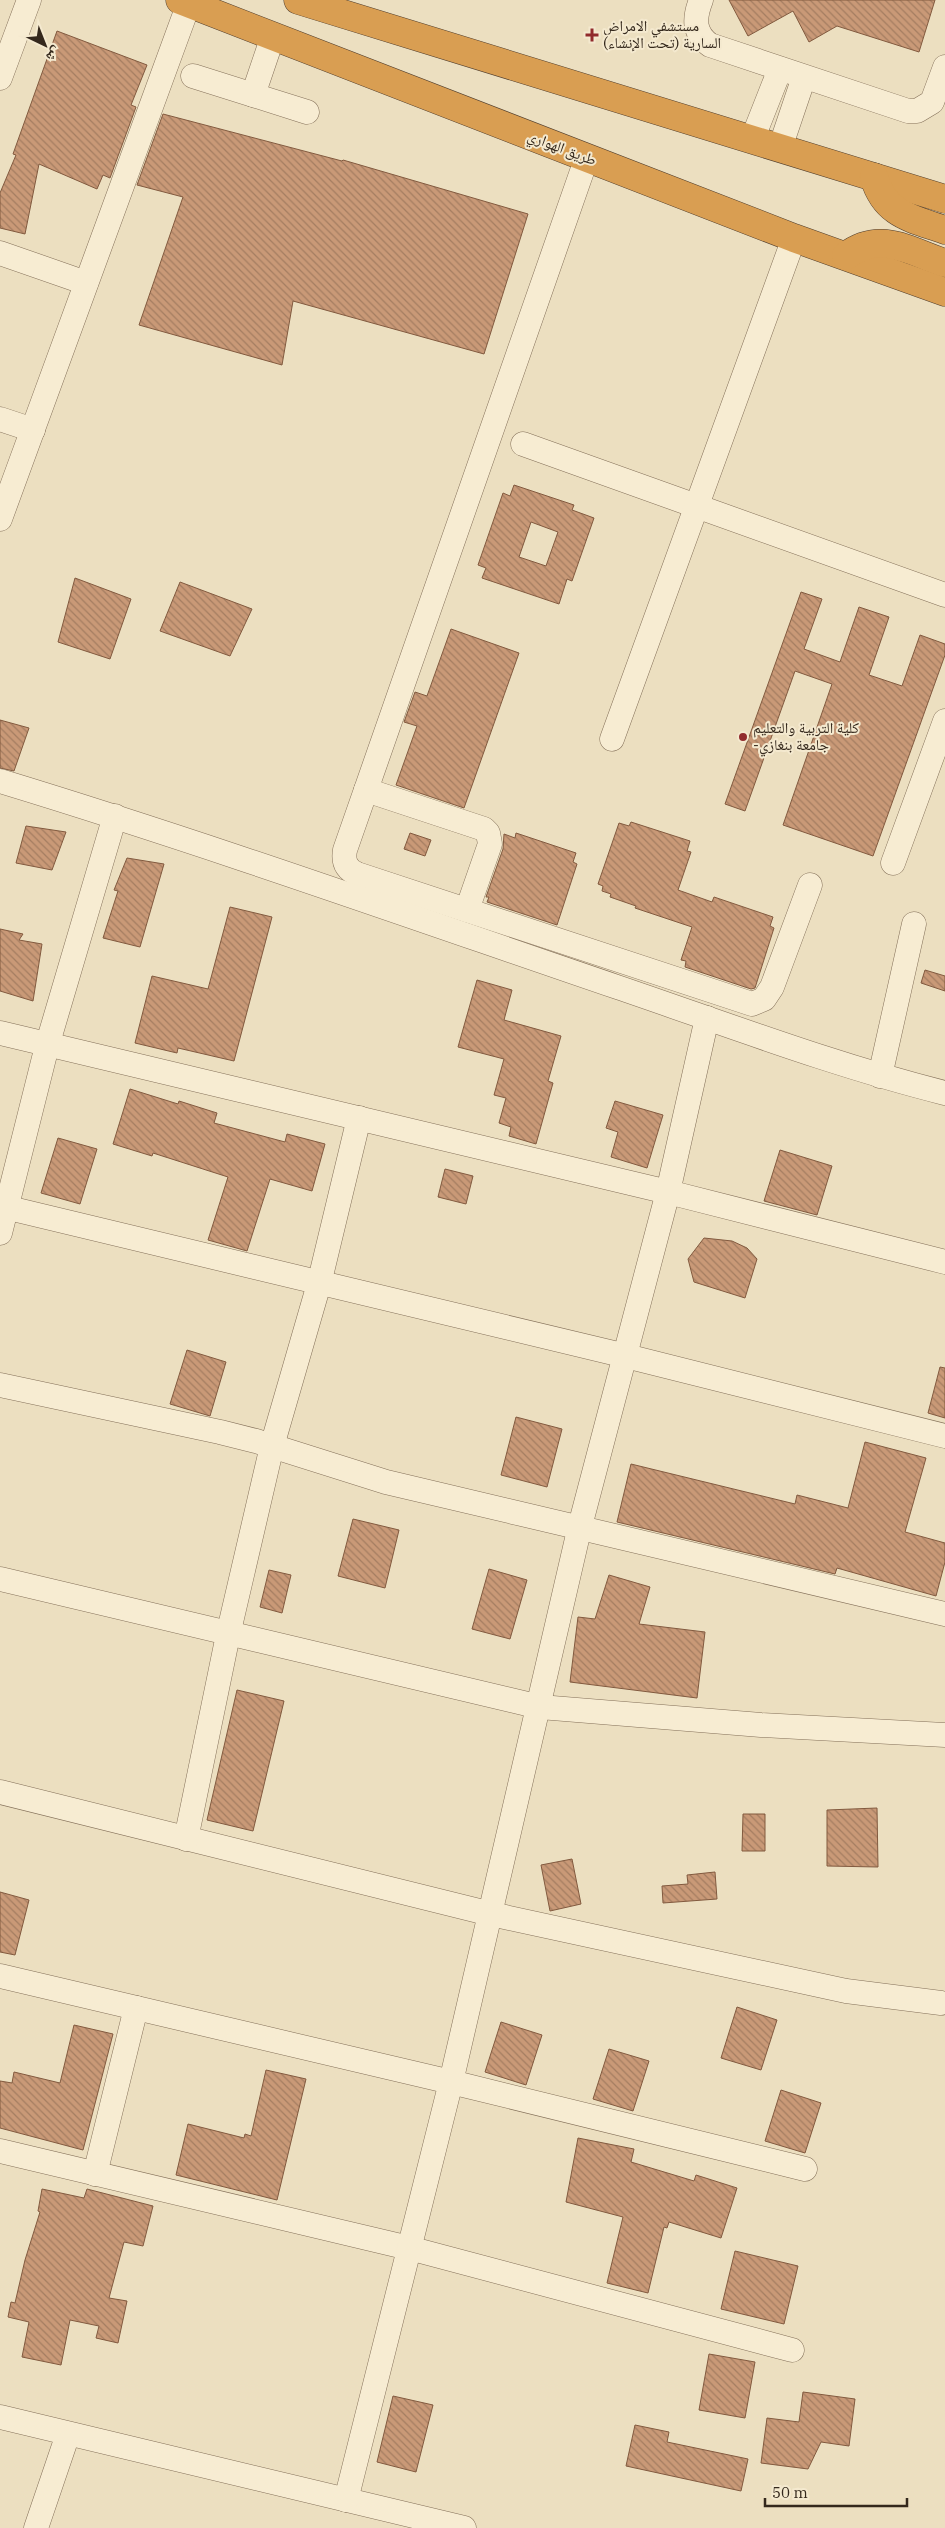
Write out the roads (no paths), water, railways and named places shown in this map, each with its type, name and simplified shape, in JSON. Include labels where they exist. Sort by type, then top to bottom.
[{"type":"highway","points":[[298,0],[945,199]]},
{"type":"highway","name":"طريق الهواري","points":[[185,2],[794,238],[945,292]]},
{"type":"highway","points":[[874,177],[878,191],[896,212],[945,230]]},
{"type":"highway","points":[[846,256],[868,243],[882,242],[945,263]]},
{"type":"street","points":[[0,78],[29,0]]},
{"type":"street","points":[[700,0],[695,22],[704,41],[780,69],[908,111],[917,111],[932,102],[945,67]]},
{"type":"street","points":[[0,518],[86,283],[185,2]]},
{"type":"street","points":[[253,95],[273,36]]},
{"type":"street","points":[[752,140],[780,69]]},
{"type":"street","points":[[194,76],[307,112]]},
{"type":"street","points":[[780,148],[804,77]]},
{"type":"street","points":[[587,157],[344,856],[348,867],[357,874],[752,1004],[764,999],[772,987],[810,885]]},
{"type":"street","points":[[612,739],[794,238]]},
{"type":"street","points":[[0,253],[86,283]]},
{"type":"street","points":[[0,419],[33,430]]},
{"type":"street","points":[[522,444],[945,595]]},
{"type":"street","points":[[893,863],[945,721]]},
{"type":"street","points":[[0,781],[115,816],[880,1076],[945,1093]]},
{"type":"street","points":[[366,790],[484,829],[488,833],[490,844],[467,910]]},
{"type":"street","points":[[0,1233],[3,1207],[47,1046],[115,816]]},
{"type":"street","points":[[880,1076],[914,924]]},
{"type":"street","points":[[346,2500],[451,2082],[540,1707],[580,1526],[668,1192],[707,1018]]},
{"type":"street","points":[[0,1033],[47,1046],[668,1192],[945,1262]]},
{"type":"street","points":[[186,1839],[228,1635],[272,1446],[319,1284],[359,1118]]},
{"type":"street","points":[[3,1207],[626,1356],[945,1436]]},
{"type":"street","points":[[0,1384],[220,1432],[272,1446],[386,1482],[580,1526],[945,1614]]},
{"type":"street","points":[[0,1579],[228,1635],[540,1707],[762,1725],[945,1735]]},
{"type":"street","points":[[0,1792],[491,1914],[846,1991],[941,2003]]},
{"type":"street","points":[[0,1976],[451,2082],[805,2169]]},
{"type":"street","points":[[95,2174],[136,2008]]},
{"type":"street","points":[[0,2151],[409,2248],[792,2350]]},
{"type":"street","points":[[0,2417],[346,2500],[412,2522],[464,2528]]},
{"type":"street","points":[[36,2528],[68,2434]]},
{"type":"place","name":"مستشفي الامراض السارية (تحت الإنشاء)","points":[[592,35]]},
{"type":"place","name":"كلية التربية والتعليم -جامعة بنغازي","points":[[743,737]]}]
